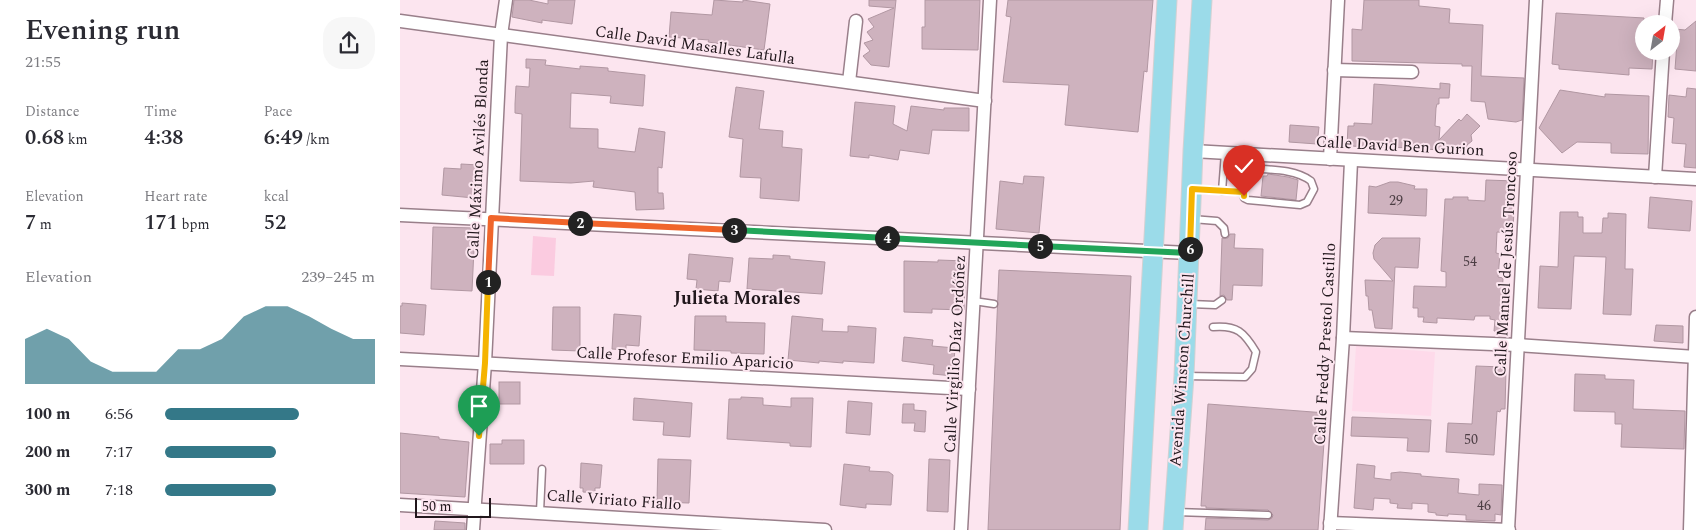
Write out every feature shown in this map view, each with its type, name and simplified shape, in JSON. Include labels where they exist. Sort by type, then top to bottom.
[{"type":"main road","name":"Avenida Winston Churchill","points":[[1138,530],[1167,0]]},
{"type":"main road","name":"Avenida Winston Churchill","points":[[1173,521],[1184,376],[1193,150],[1202,0]]},
{"type":"street","name":"Calle Máximo Avilés Blonda","points":[[473,530],[485,363],[500,35],[506,0]]},
{"type":"street","name":"Calle Virgilio Díaz Ordóñez","points":[[961,530],[990,0]]},
{"type":"street","points":[[1330,159],[1338,0]]},
{"type":"street","name":"Calle Manuel de Jesús Troncoso","points":[[1509,530],[1536,0]]},
{"type":"street","points":[[1666,15],[1667,0]]},
{"type":"street","name":"Calle David Masalles Lafulla","points":[[400,21],[985,101]]},
{"type":"street","points":[[849,82],[856,21]]},
{"type":"street","points":[[1655,177],[1663,60]]},
{"type":"street","points":[[1334,70],[1412,72]]},
{"type":"street","name":"Calle David Ben Gurion","points":[[1193,150],[1351,161],[1696,179]]},
{"type":"street","name":"Calle Freddy Prestol Castillo","points":[[1330,526],[1343,338],[1351,161]]},
{"type":"street","points":[[400,214],[1189,253]]},
{"type":"street","points":[[1690,530],[1696,317]]},
{"type":"street","points":[[1343,338],[1518,345],[1695,357]]},
{"type":"street","name":"Calle Profesor Emilio Aparicio","points":[[400,359],[969,389]]},
{"type":"street","name":"Calle Viriato Fiallo","points":[[400,505],[540,512],[728,527],[825,530]]},
{"type":"street","points":[[1330,526],[1509,530]]},
{"type":"lane","points":[[1222,191],[1225,152]]},
{"type":"lane","points":[[1246,168],[1285,172],[1302,176],[1311,181],[1314,189],[1307,202],[1300,205],[1244,198],[1244,192],[1247,154]]},
{"type":"lane","points":[[1192,189],[1244,192]]},
{"type":"lane","points":[[1190,219],[1217,221],[1224,228],[1225,234]]},
{"type":"lane","points":[[974,300],[994,304]]},
{"type":"lane","points":[[1186,304],[1215,305],[1222,300]]},
{"type":"lane","points":[[1184,376],[1245,378],[1252,369],[1256,352],[1246,336],[1228,325],[1213,327]]},
{"type":"lane","points":[[540,512],[542,469]]},
{"type":"lane","points":[[1173,521],[1268,516]]},
{"type":"shaded area","points":[[533,236],[556,238],[554,276],[531,275]]},
{"type":"shaded area","points":[[1356,346],[1435,352],[1431,416],[1352,411]]},
{"type":"building","points":[[514,0],[529,0],[548,4],[548,0],[575,0],[572,24],[542,20],[542,23],[512,17]]},
{"type":"building","points":[[714,0],[743,2],[743,0],[770,4],[764,50],[708,42],[709,40],[669,37],[671,12],[712,15]]},
{"type":"building","points":[[869,0],[896,0],[889,67],[871,65],[863,56],[870,51],[864,43],[873,40],[867,32],[874,27],[868,19],[894,8],[869,6]]},
{"type":"building","points":[[925,0],[980,0],[978,50],[922,49],[922,27],[925,27]]},
{"type":"building","points":[[1008,0],[1153,0],[1147,72],[1144,71],[1138,132],[1065,125],[1069,85],[1003,82],[1011,17],[1006,16]]},
{"type":"building","points":[[1364,0],[1419,0],[1419,6],[1450,9],[1449,23],[1483,25],[1481,76],[1524,78],[1522,120],[1516,122],[1488,119],[1485,102],[1471,101],[1472,66],[1462,66],[1462,64],[1352,61],[1352,29],[1362,30]]},
{"type":"building","points":[[1556,13],[1635,17],[1635,60],[1652,60],[1652,69],[1629,68],[1629,75],[1559,69],[1559,65],[1552,64]]},
{"type":"building","points":[[1696,21],[1696,71],[1675,69],[1676,60],[1680,60],[1680,30],[1685,30]]},
{"type":"building","points":[[526,59],[546,60],[545,65],[580,69],[580,66],[608,68],[608,71],[645,75],[643,106],[610,103],[611,96],[571,93],[570,128],[598,129],[598,148],[635,152],[639,128],[665,132],[662,168],[658,167],[658,193],[663,193],[664,209],[636,210],[635,192],[593,187],[594,181],[571,183],[520,181],[522,114],[515,113],[515,104],[516,86],[529,87],[530,68],[526,68]]},
{"type":"building","points":[[1440,83],[1450,84],[1449,98],[1439,98],[1439,104],[1437,104],[1436,108],[1435,126],[1440,127],[1439,140],[1459,119],[1461,121],[1467,114],[1480,126],[1471,135],[1472,141],[1467,145],[1466,151],[1421,149],[1421,151],[1413,151],[1414,148],[1347,146],[1348,126],[1354,126],[1354,123],[1372,124],[1374,84],[1440,89]]},
{"type":"building","points":[[736,87],[764,91],[759,129],[783,131],[782,147],[802,149],[799,201],[760,198],[761,178],[740,177],[743,139],[729,137]]},
{"type":"building","points":[[1687,88],[1696,89],[1696,168],[1684,167],[1686,144],[1672,143],[1674,118],[1668,117],[1669,95],[1686,97]]},
{"type":"building","points":[[1560,90],[1605,97],[1605,94],[1649,96],[1648,154],[1611,153],[1611,143],[1577,142],[1562,153],[1539,128]]},
{"type":"building","points":[[855,102],[895,106],[893,124],[907,131],[911,106],[944,110],[944,108],[969,108],[969,131],[932,130],[929,154],[900,150],[898,160],[869,155],[869,158],[850,156]]},
{"type":"building","points":[[1290,125],[1319,127],[1317,144],[1289,142]]},
{"type":"building","points":[[461,164],[479,165],[478,175],[481,175],[480,191],[474,191],[474,198],[442,195],[444,168],[461,169]]},
{"type":"building","points":[[1268,174],[1298,180],[1296,200],[1261,196],[1263,176]]},
{"type":"building","points":[[1024,176],[1044,177],[1039,233],[996,229],[1000,181],[1023,184]]},
{"type":"building","points":[[1486,180],[1515,181],[1513,233],[1497,232],[1496,253],[1500,254],[1498,277],[1503,278],[1502,297],[1505,297],[1503,331],[1494,331],[1495,320],[1490,319],[1490,316],[1475,316],[1474,320],[1437,318],[1437,323],[1423,322],[1424,317],[1418,317],[1418,308],[1413,308],[1414,286],[1446,287],[1446,272],[1441,271],[1445,199],[1468,197],[1468,200],[1485,201]]},
{"type":"building","points":[[1390,182],[1415,186],[1414,189],[1427,189],[1426,216],[1368,213],[1369,186],[1376,187]]},
{"type":"building","points":[[1650,197],[1692,201],[1690,231],[1648,228]]},
{"type":"building","points":[[1560,212],[1578,212],[1578,217],[1583,217],[1583,233],[1602,233],[1603,218],[1608,218],[1608,213],[1626,214],[1625,269],[1633,269],[1631,315],[1603,314],[1606,257],[1574,256],[1571,309],[1538,308],[1540,266],[1558,267]]},
{"type":"building","points":[[433,227],[475,228],[472,291],[431,289]]},
{"type":"building","points":[[1230,234],[1235,234],[1234,248],[1263,249],[1262,286],[1233,285],[1232,300],[1227,300],[1224,295],[1220,296],[1222,238],[1228,238]]},
{"type":"building","points":[[1382,238],[1420,238],[1418,268],[1395,267],[1392,329],[1375,328],[1372,310],[1369,310],[1368,296],[1366,296],[1365,280],[1393,281],[1374,259],[1375,245]]},
{"type":"building","points":[[689,254],[733,258],[730,282],[719,281],[718,291],[696,289],[697,280],[687,279]]},
{"type":"building","points":[[773,255],[790,256],[790,259],[825,262],[822,294],[747,289],[749,258],[773,259]]},
{"type":"building","points":[[938,260],[966,261],[964,310],[932,309],[932,313],[904,312],[904,261],[938,262]]},
{"type":"building","points":[[999,270],[1131,276],[1120,530],[988,530]]},
{"type":"building","points":[[402,303],[426,305],[424,335],[400,333],[400,306],[402,306]]},
{"type":"building","points":[[553,307],[580,307],[580,351],[552,350]]},
{"type":"building","points":[[614,314],[641,316],[639,346],[626,345],[626,350],[612,349]]},
{"type":"building","points":[[695,316],[726,316],[726,322],[765,323],[764,354],[694,350]]},
{"type":"building","points":[[792,316],[823,319],[822,331],[848,332],[848,326],[876,328],[874,363],[819,361],[819,363],[788,360]]},
{"type":"building","points":[[1656,325],[1683,326],[1683,343],[1654,341]]},
{"type":"building","points":[[904,337],[933,340],[932,346],[955,348],[953,376],[933,374],[934,365],[902,361]]},
{"type":"building","points":[[1476,366],[1503,367],[1503,371],[1506,371],[1505,409],[1501,409],[1500,412],[1497,411],[1494,455],[1446,452],[1448,423],[1472,424]]},
{"type":"building","points":[[1575,374],[1605,375],[1605,379],[1634,380],[1633,409],[1685,411],[1684,449],[1621,447],[1622,424],[1615,424],[1615,412],[1574,411]]},
{"type":"building","points":[[499,382],[520,382],[520,404],[499,404]]},
{"type":"building","points":[[741,397],[763,398],[763,405],[791,407],[791,398],[813,398],[811,447],[790,446],[790,443],[727,439],[729,399],[741,399]]},
{"type":"building","points":[[634,398],[692,403],[690,437],[663,435],[664,422],[633,420]]},
{"type":"building","points":[[848,401],[872,403],[870,435],[846,433]]},
{"type":"building","points":[[903,404],[914,404],[914,410],[926,411],[925,432],[914,431],[915,423],[902,423]]},
{"type":"building","points":[[1208,404],[1326,413],[1318,530],[1205,530],[1206,518],[1268,520],[1273,515],[1268,510],[1206,508],[1206,506],[1201,506]]},
{"type":"building","points":[[1352,417],[1431,420],[1429,452],[1407,451],[1408,438],[1351,436]]},
{"type":"building","points":[[400,433],[469,442],[465,497],[400,493]]},
{"type":"building","points":[[502,440],[524,440],[524,464],[490,464],[490,444],[502,444]]},
{"type":"building","points":[[658,459],[691,460],[689,503],[657,502]]},
{"type":"building","points":[[929,459],[950,460],[948,512],[927,511]]},
{"type":"building","points":[[581,463],[602,465],[600,488],[595,488],[595,493],[583,492],[583,488],[580,488]]},
{"type":"building","points":[[844,464],[870,467],[869,471],[889,472],[893,475],[891,505],[866,504],[866,508],[840,505]]},
{"type":"building","points":[[1357,464],[1375,466],[1374,478],[1391,480],[1391,473],[1400,472],[1459,479],[1458,493],[1479,495],[1479,484],[1502,485],[1501,515],[1495,514],[1495,521],[1466,520],[1466,515],[1448,514],[1448,516],[1428,512],[1428,504],[1412,503],[1412,509],[1397,508],[1398,504],[1390,503],[1390,499],[1374,498],[1373,510],[1354,508]]},
{"type":"building","points":[[435,521],[465,523],[465,530],[434,530]]},
{"type":"district","name":"Julieta Morales","points":[[737,298]]},
{"type":"route","points":[[479,436],[485,363],[491,218],[1189,253],[1192,189],[1244,192],[1244,196]]}]
